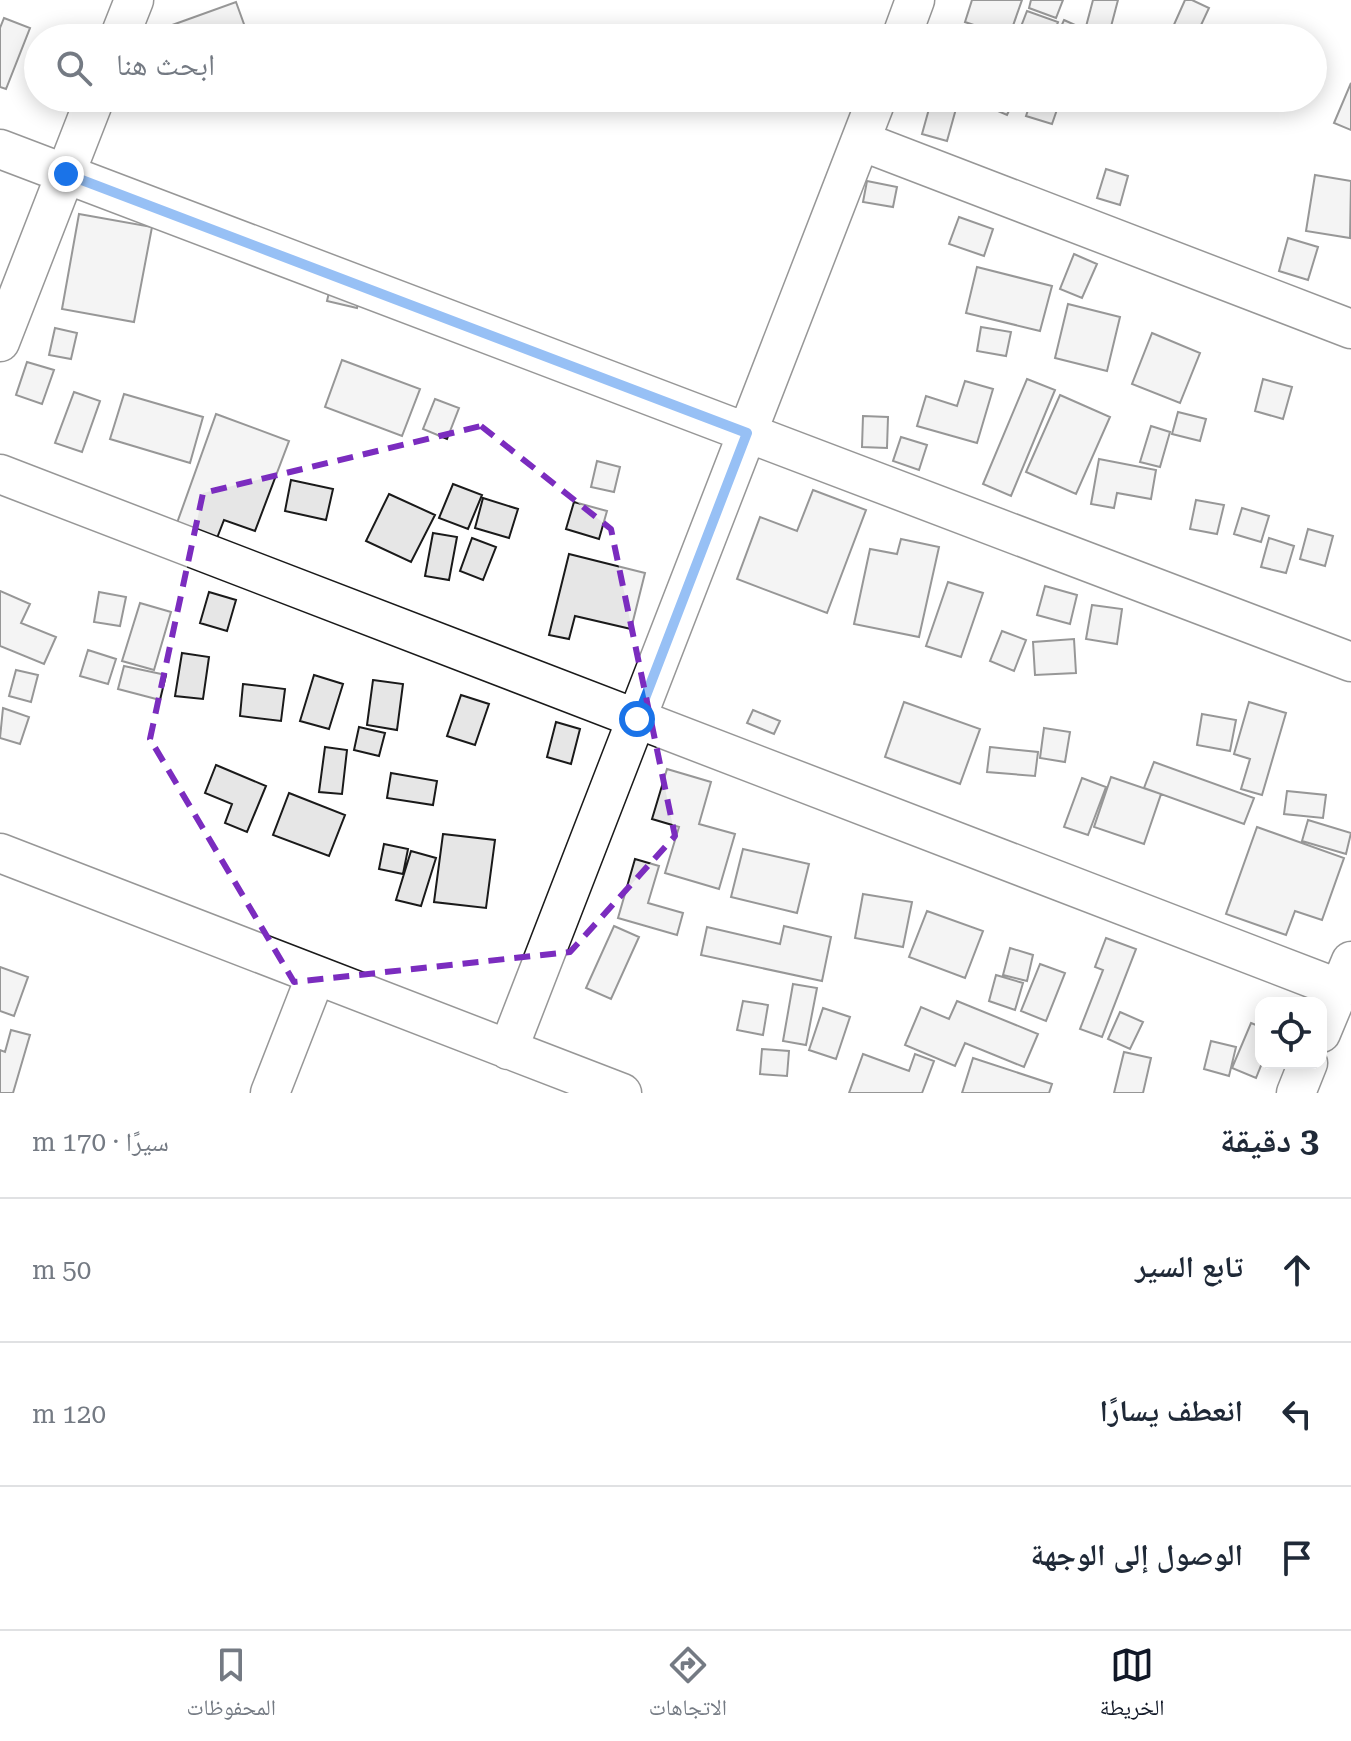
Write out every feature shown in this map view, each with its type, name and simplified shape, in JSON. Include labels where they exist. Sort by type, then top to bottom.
[{"type":"street","points":[[125,24],[134,0]]},
{"type":"street","points":[[906,24],[915,0]]},
{"type":"street","points":[[0,342],[90,112]]},
{"type":"street","points":[[508,1050],[872,112]]},
{"type":"street","points":[[861,141],[1351,329]]},
{"type":"street","points":[[0,149],[1351,662]]},
{"type":"street","points":[[0,474],[637,719],[1345,975],[1327,1018]]},
{"type":"street","points":[[0,853],[622,1093]]},
{"type":"street","points":[[270,1093],[316,975]]},
{"type":"street","points":[[1296,1093],[1306,1069]]},
{"type":"highlighted area","points":[[481,426],[611,529],[675,836],[570,952],[294,982],[150,739],[203,493]]},
{"type":"building","points":[[972,0],[1022,0],[1014,24],[965,22]]},
{"type":"building","points":[[1031,0],[1063,0],[1056,18],[1029,8]]},
{"type":"building","points":[[1093,0],[1118,0],[1112,24],[1087,24]]},
{"type":"building","points":[[1185,0],[1209,8],[1202,24],[1174,24]]},
{"type":"building","points":[[236,2],[244,24],[175,24]]},
{"type":"building","points":[[1027,11],[1058,22],[1057,24],[1022,24]]},
{"type":"building","points":[[4,18],[24,26],[24,43],[6,89],[0,87],[0,28]]},
{"type":"building","points":[[1351,83],[1351,130],[1334,123]]},
{"type":"building","points":[[928,112],[955,112],[947,141],[922,134]]},
{"type":"building","points":[[1027,112],[1056,112],[1052,124],[1026,116]]},
{"type":"building","points":[[1106,169],[1128,176],[1120,205],[1097,198]]},
{"type":"building","points":[[1315,175],[1351,181],[1350,238],[1306,231]]},
{"type":"building","points":[[867,181],[897,187],[893,207],[863,202]]},
{"type":"building","points":[[79,214],[152,227],[134,322],[62,309]]},
{"type":"building","points":[[959,217],[993,229],[984,256],[949,244]]},
{"type":"building","points":[[1288,238],[1318,247],[1308,280],[1279,271]]},
{"type":"building","points":[[1074,254],[1097,264],[1082,298],[1060,289]]},
{"type":"building","points":[[977,267],[1052,286],[1040,331],[966,313]]},
{"type":"building","points":[[333,275],[363,282],[357,308],[327,301]]},
{"type":"building","points":[[1068,304],[1120,317],[1107,371],[1055,358]]},
{"type":"building","points":[[981,327],[1011,332],[1006,356],[977,351]]},
{"type":"building","points":[[55,328],[77,333],[71,359],[49,355]]},
{"type":"building","points":[[1152,333],[1200,353],[1180,403],[1132,384]]},
{"type":"building","points":[[342,360],[420,389],[402,436],[325,407]]},
{"type":"building","points":[[27,362],[54,370],[42,404],[16,395]]},
{"type":"building","points":[[1027,379],[1055,390],[1011,496],[983,484]]},
{"type":"building","points":[[1263,379],[1292,387],[1283,419],[1255,411]]},
{"type":"building","points":[[965,381],[993,389],[977,443],[917,426],[926,396],[957,406]]},
{"type":"building","points":[[74,392],[100,401],[82,452],[55,443]]},
{"type":"building","points":[[124,394],[203,417],[190,463],[110,439]]},
{"type":"building","points":[[1060,395],[1110,417],[1076,494],[1026,472]]},
{"type":"building","points":[[435,399],[459,408],[447,439],[423,429]]},
{"type":"building","points":[[1178,412],[1206,419],[1200,441],[1172,434]]},
{"type":"building","points":[[216,414],[289,441],[255,531],[224,520],[217,538],[177,523]]},
{"type":"building","points":[[863,416],[888,417],[887,448],[862,447]]},
{"type":"building","points":[[1151,426],[1170,432],[1160,467],[1140,462]]},
{"type":"building","points":[[901,437],[927,445],[919,470],[893,461]]},
{"type":"building","points":[[1099,459],[1156,470],[1151,499],[1117,493],[1114,508],[1091,504]]},
{"type":"building","points":[[597,461],[620,467],[614,492],[591,487]]},
{"type":"building","points":[[291,480],[333,489],[326,520],[285,511]]},
{"type":"building","points":[[453,484],[482,495],[468,529],[439,518]]},
{"type":"building","points":[[813,490],[866,510],[827,613],[737,579],[760,517],[797,531]]},
{"type":"building","points":[[389,494],[435,515],[411,562],[366,541]]},
{"type":"building","points":[[483,498],[518,509],[509,538],[475,528]]},
{"type":"building","points":[[1196,500],[1224,505],[1217,534],[1190,529]]},
{"type":"building","points":[[574,502],[607,511],[599,539],[566,529]]},
{"type":"building","points":[[1242,508],[1269,516],[1261,542],[1234,534]]},
{"type":"building","points":[[1308,529],[1333,536],[1325,566],[1300,559]]},
{"type":"building","points":[[433,533],[457,537],[449,580],[425,576]]},
{"type":"building","points":[[472,538],[496,547],[483,580],[460,571]]},
{"type":"building","points":[[1269,538],[1294,546],[1286,573],[1261,567]]},
{"type":"building","points":[[901,539],[939,547],[919,637],[854,624],[870,549],[897,554]]},
{"type":"building","points":[[569,554],[645,573],[631,629],[575,616],[569,639],[549,635]]},
{"type":"building","points":[[948,582],[983,593],[961,657],[926,646]]},
{"type":"building","points":[[1045,586],[1077,595],[1070,624],[1037,615]]},
{"type":"building","points":[[0,591],[30,604],[21,623],[56,637],[44,664],[0,646]]},
{"type":"building","points":[[99,592],[126,597],[120,626],[94,622]]},
{"type":"building","points":[[209,592],[236,600],[227,631],[200,623]]},
{"type":"building","points":[[140,603],[171,612],[154,670],[122,661]]},
{"type":"building","points":[[1092,605],[1122,609],[1117,644],[1086,639]]},
{"type":"building","points":[[1002,631],[1026,640],[1014,671],[990,661]]},
{"type":"building","points":[[1074,639],[1076,673],[1035,675],[1033,642]]},
{"type":"building","points":[[88,650],[116,659],[108,684],[80,676]]},
{"type":"building","points":[[182,653],[209,657],[203,699],[175,696]]},
{"type":"building","points":[[124,666],[166,675],[160,700],[118,689]]},
{"type":"building","points":[[16,670],[38,675],[31,702],[9,696]]},
{"type":"building","points":[[314,675],[343,684],[329,729],[300,721]]},
{"type":"building","points":[[373,680],[403,684],[397,730],[367,725]]},
{"type":"building","points":[[243,684],[285,689],[281,721],[240,716]]},
{"type":"building","points":[[461,695],[489,704],[475,745],[447,736]]},
{"type":"building","points":[[904,702],[980,729],[960,784],[885,757]]},
{"type":"building","points":[[1249,702],[1286,713],[1262,795],[1241,789],[1250,759],[1234,754]]},
{"type":"building","points":[[3,708],[29,717],[20,744],[0,738]]},
{"type":"building","points":[[753,710],[780,721],[774,734],[747,723]]},
{"type":"building","points":[[1202,714],[1236,720],[1230,751],[1197,745]]},
{"type":"building","points":[[556,722],[580,729],[571,764],[547,757]]},
{"type":"building","points":[[359,727],[385,733],[379,756],[354,750]]},
{"type":"building","points":[[1044,728],[1070,732],[1065,762],[1040,758]]},
{"type":"building","points":[[325,747],[347,750],[342,794],[319,792]]},
{"type":"building","points":[[990,747],[1038,752],[1035,776],[987,772]]},
{"type":"building","points":[[1154,762],[1254,798],[1244,824],[1144,788]]},
{"type":"building","points":[[216,765],[266,786],[247,832],[225,823],[232,804],[205,793]]},
{"type":"building","points":[[667,769],[711,782],[699,824],[735,834],[719,889],[665,873],[679,827],[652,819]]},
{"type":"building","points":[[391,773],[437,781],[433,805],[387,798]]},
{"type":"building","points":[[1111,777],[1161,794],[1144,844],[1094,827]]},
{"type":"building","points":[[1082,778],[1106,787],[1088,835],[1064,827]]},
{"type":"building","points":[[1287,791],[1326,795],[1323,818],[1284,814]]},
{"type":"building","points":[[289,793],[345,815],[329,856],[273,835]]},
{"type":"building","points":[[1308,820],[1351,833],[1346,854],[1302,841]]},
{"type":"building","points":[[1257,827],[1344,858],[1322,920],[1295,911],[1286,935],[1226,914]]},
{"type":"building","points":[[443,834],[495,840],[486,908],[434,902]]},
{"type":"building","points":[[384,844],[408,849],[403,874],[379,869]]},
{"type":"building","points":[[743,849],[809,864],[797,913],[731,897]]},
{"type":"building","points":[[411,851],[436,858],[421,906],[396,900]]},
{"type":"building","points":[[635,859],[659,866],[648,903],[683,913],[677,935],[618,918]]},
{"type":"building","points":[[863,894],[912,902],[903,947],[855,938]]},
{"type":"building","points":[[927,911],[983,931],[965,978],[909,957]]},
{"type":"building","points":[[614,926],[639,937],[611,999],[586,988]]},
{"type":"building","points":[[784,926],[831,937],[822,981],[701,955],[707,927],[780,944]]},
{"type":"building","points":[[1106,938],[1136,949],[1102,1037],[1080,1029],[1103,970],[1095,967]]},
{"type":"building","points":[[1010,948],[1033,955],[1027,981],[1003,975]]},
{"type":"building","points":[[1040,964],[1065,973],[1046,1021],[1021,1011]]},
{"type":"building","points":[[0,967],[28,977],[14,1016],[0,1011]]},
{"type":"building","points":[[996,975],[1023,983],[1015,1010],[989,1001]]},
{"type":"building","points":[[793,984],[817,988],[806,1045],[783,1041]]},
{"type":"building","points":[[743,1001],[768,1005],[763,1035],[737,1030]]},
{"type":"building","points":[[957,1001],[1038,1034],[1024,1067],[965,1043],[955,1066],[905,1045],[921,1007],[949,1019]]},
{"type":"building","points":[[823,1008],[850,1017],[836,1059],[809,1050]]},
{"type":"building","points":[[1120,1012],[1143,1022],[1130,1049],[1108,1039]]},
{"type":"building","points":[[1251,1023],[1255,1025],[1255,1069],[1260,1069],[1256,1078],[1232,1068]]},
{"type":"building","points":[[11,1030],[30,1035],[13,1093],[0,1093],[0,1050],[5,1052]]},
{"type":"building","points":[[1211,1041],[1236,1047],[1229,1076],[1204,1069]]},
{"type":"building","points":[[762,1049],[789,1051],[787,1076],[760,1074]]},
{"type":"building","points":[[1124,1052],[1151,1058],[1143,1093],[1114,1093]]},
{"type":"building","points":[[863,1054],[909,1071],[915,1054],[934,1061],[922,1093],[849,1093]]},
{"type":"building","points":[[973,1058],[1052,1084],[1049,1093],[962,1093]]},
{"type":"route","points":[[66,174],[747,433],[637,719]]}]
